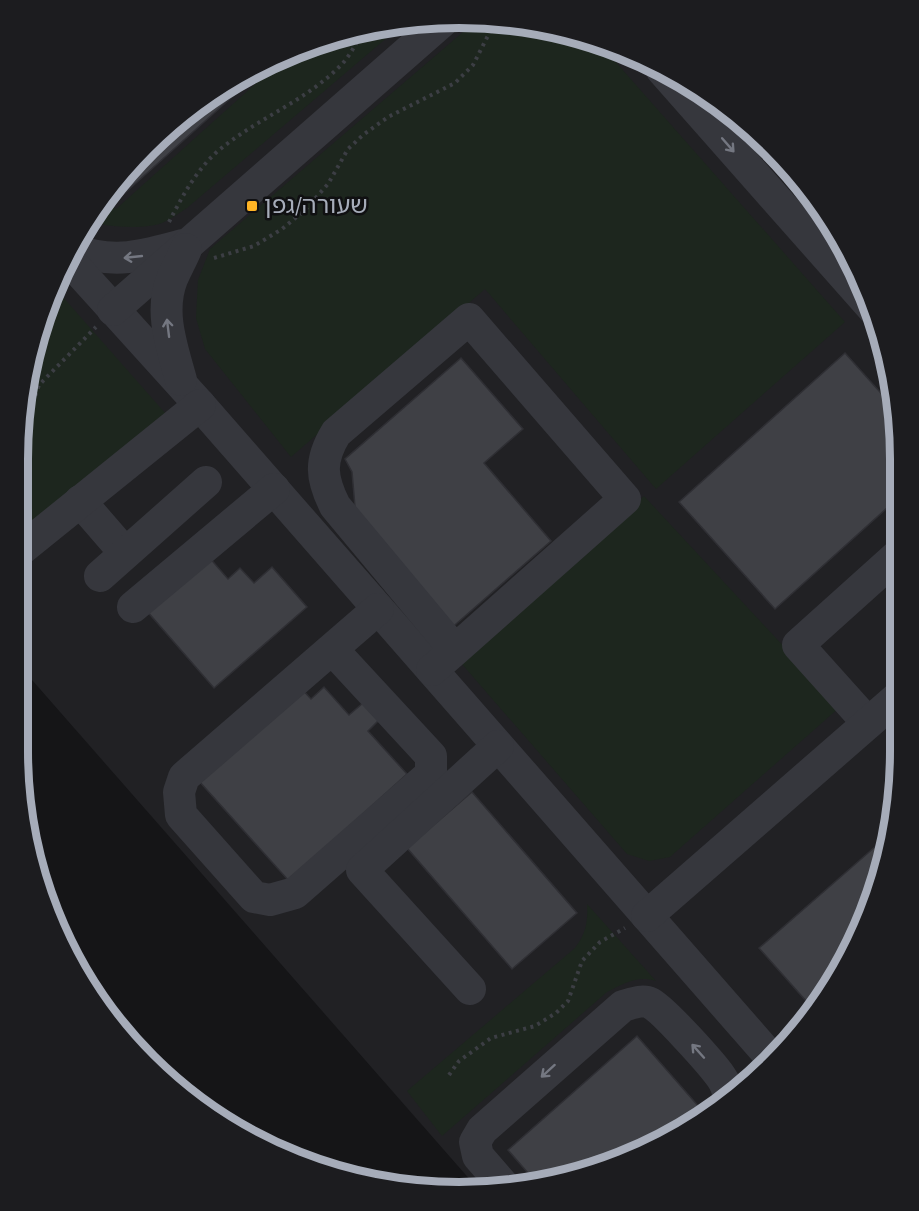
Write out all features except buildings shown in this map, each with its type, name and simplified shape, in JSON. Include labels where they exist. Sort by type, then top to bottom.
[{"type":"street","points":[[113,310],[434,29]]},
{"type":"street","points":[[679,89],[855,288]]},
{"type":"street","points":[[82,252],[101,258],[172,256]]},
{"type":"street","points":[[172,256],[172,279],[166,305],[168,331],[191,395]]},
{"type":"street","points":[[74,266],[191,395],[378,609],[444,660]]},
{"type":"street","points":[[444,660],[624,499],[469,319],[336,433],[327,448],[324,464],[325,485],[335,506],[444,660],[498,746],[767,1053]]},
{"type":"street","points":[[28,543],[80,501],[191,395]]},
{"type":"street","points":[[100,576],[206,482]]},
{"type":"street","points":[[133,607],[274,489]]},
{"type":"street","points":[[80,501],[125,553]]},
{"type":"street","points":[[868,723],[798,645],[890,562]]},
{"type":"street","points":[[332,649],[431,756],[431,774],[295,893],[270,900],[254,897],[180,815],[179,792],[184,777],[378,609]]},
{"type":"street","points":[[647,916],[890,704]]},
{"type":"street","points":[[470,989],[362,870],[498,746]]},
{"type":"street","points":[[499,1181],[478,1156],[475,1142],[482,1130],[623,1006],[650,1002],[664,1013],[721,1076],[728,1089]]},
{"type":"path","points":[[357,41],[341,65],[321,83],[242,132],[217,152],[201,169],[183,196],[172,256],[254,246],[282,229],[305,210],[328,184],[348,149],[363,135],[388,117],[455,83],[473,65],[491,29]]},
{"type":"path","points":[[32,405],[39,385],[113,310]]},
{"type":"path","points":[[449,1075],[459,1061],[491,1038],[536,1026],[556,1014],[568,1000],[582,961],[592,949],[600,942],[647,916]]},
{"type":"shaded area","points":[[460,28],[516,32],[598,51],[675,86],[744,135],[784,175],[801,197],[833,244],[846,269],[868,321],[876,348],[890,431],[890,780],[882,836],[868,890],[833,967],[784,1036],[744,1076],[675,1125],[624,1150],[571,1168],[516,1179],[472,1182],[28,675],[28,460],[32,403],[51,321],[73,269],[101,220],[135,175],[175,135],[244,86],[295,61],[348,43],[403,32]]},
{"type":"shaded area","points":[[467,28],[516,32],[571,43],[610,56],[845,322],[656,489],[485,289],[291,457],[205,349],[196,318],[198,280],[210,249]]},
{"type":"shaded area","points":[[391,34],[175,216],[162,223],[137,227],[99,223],[112,205],[116,209],[265,75],[321,51]]},
{"type":"shaded area","points":[[750,141],[784,175],[811,211]]},
{"type":"shaded area","points":[[61,295],[166,414],[28,528],[28,460],[32,403],[43,348]]},
{"type":"shaded area","points":[[644,496],[840,707],[670,857],[649,861],[627,854],[461,663]]},
{"type":"shaded area","points":[[587,904],[656,981],[636,980],[607,992],[442,1136],[407,1091],[575,948],[586,927]]},
{"type":"place","name":"שעורה/גפן","points":[[252,206]]}]
